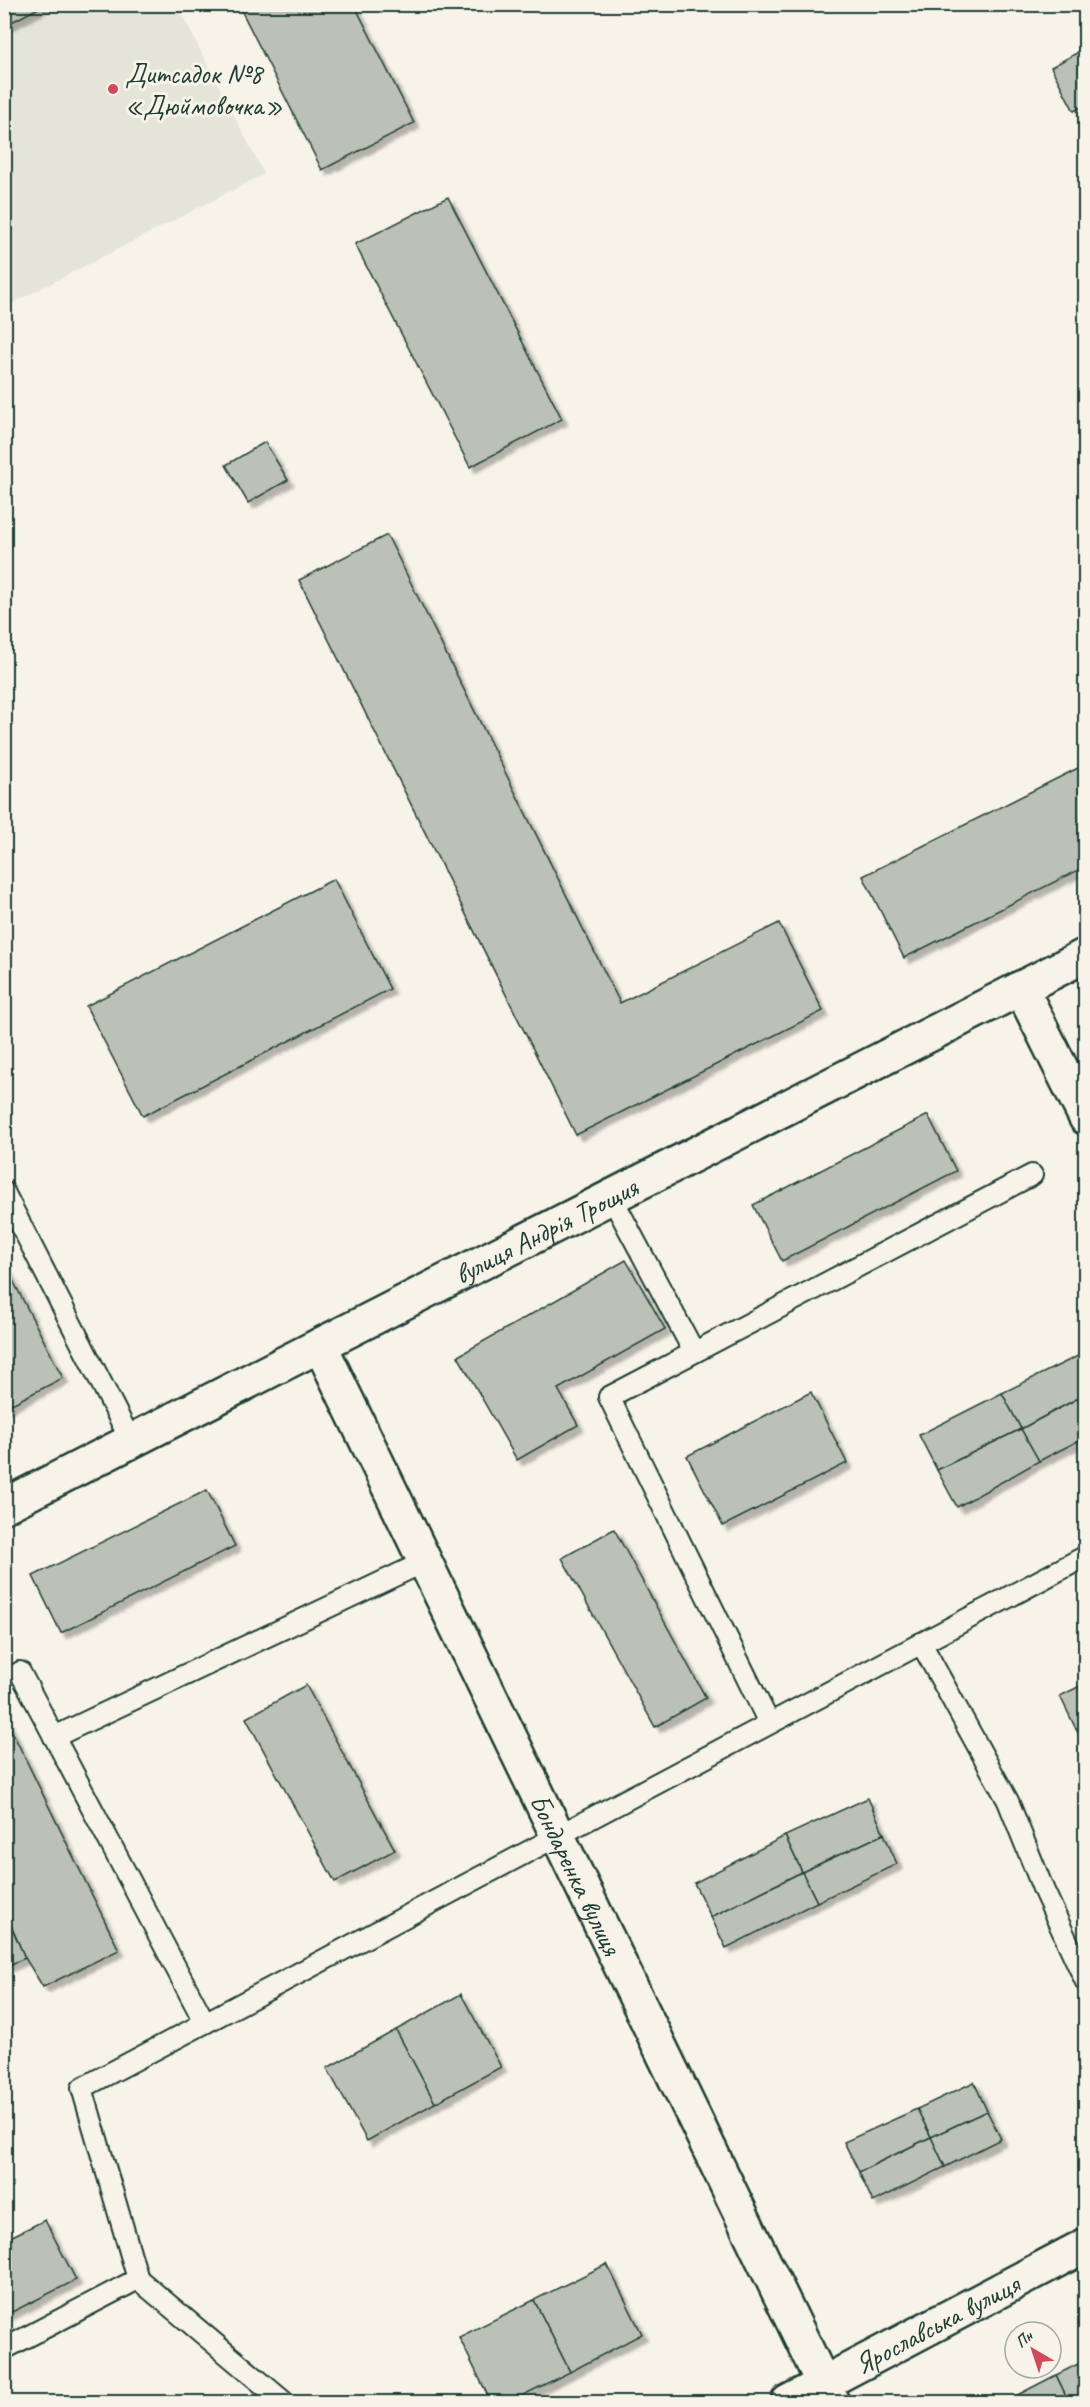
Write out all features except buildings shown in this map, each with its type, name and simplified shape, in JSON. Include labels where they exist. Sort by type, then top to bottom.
[{"type":"street","name":"вулиця Андрія Трощия","points":[[4,1506],[1086,955]]},
{"type":"street","points":[[1021,988],[1086,1118]]},
{"type":"street","name":"Бондаренка вулиця","points":[[320,1345],[828,2393]]},
{"type":"street","name":"Ярославська вулиця","points":[[788,2403],[828,2393],[1086,2245]]},
{"type":"lane","points":[[769,1723],[609,1397],[1032,1175]]},
{"type":"lane","points":[[4,1192],[131,1441]]},
{"type":"lane","points":[[611,1196],[694,1352]]},
{"type":"lane","points":[[284,2403],[138,2278],[82,2088],[1086,1556]]},
{"type":"lane","points":[[54,1737],[424,1562]]},
{"type":"lane","points":[[921,1643],[1008,1801],[1044,1891],[1086,1982]]},
{"type":"lane","points":[[20,1672],[205,2023]]},
{"type":"lane","points":[[4,2349],[138,2278]]},
{"type":"shaded area","name":"Дитсадок №8 «Дюймовочка»","points":[[5,5],[177,5],[264,174],[5,307]]},
{"type":"place","name":"Дитсадок №8 «Дюймовочка»","points":[[113,89]]}]
